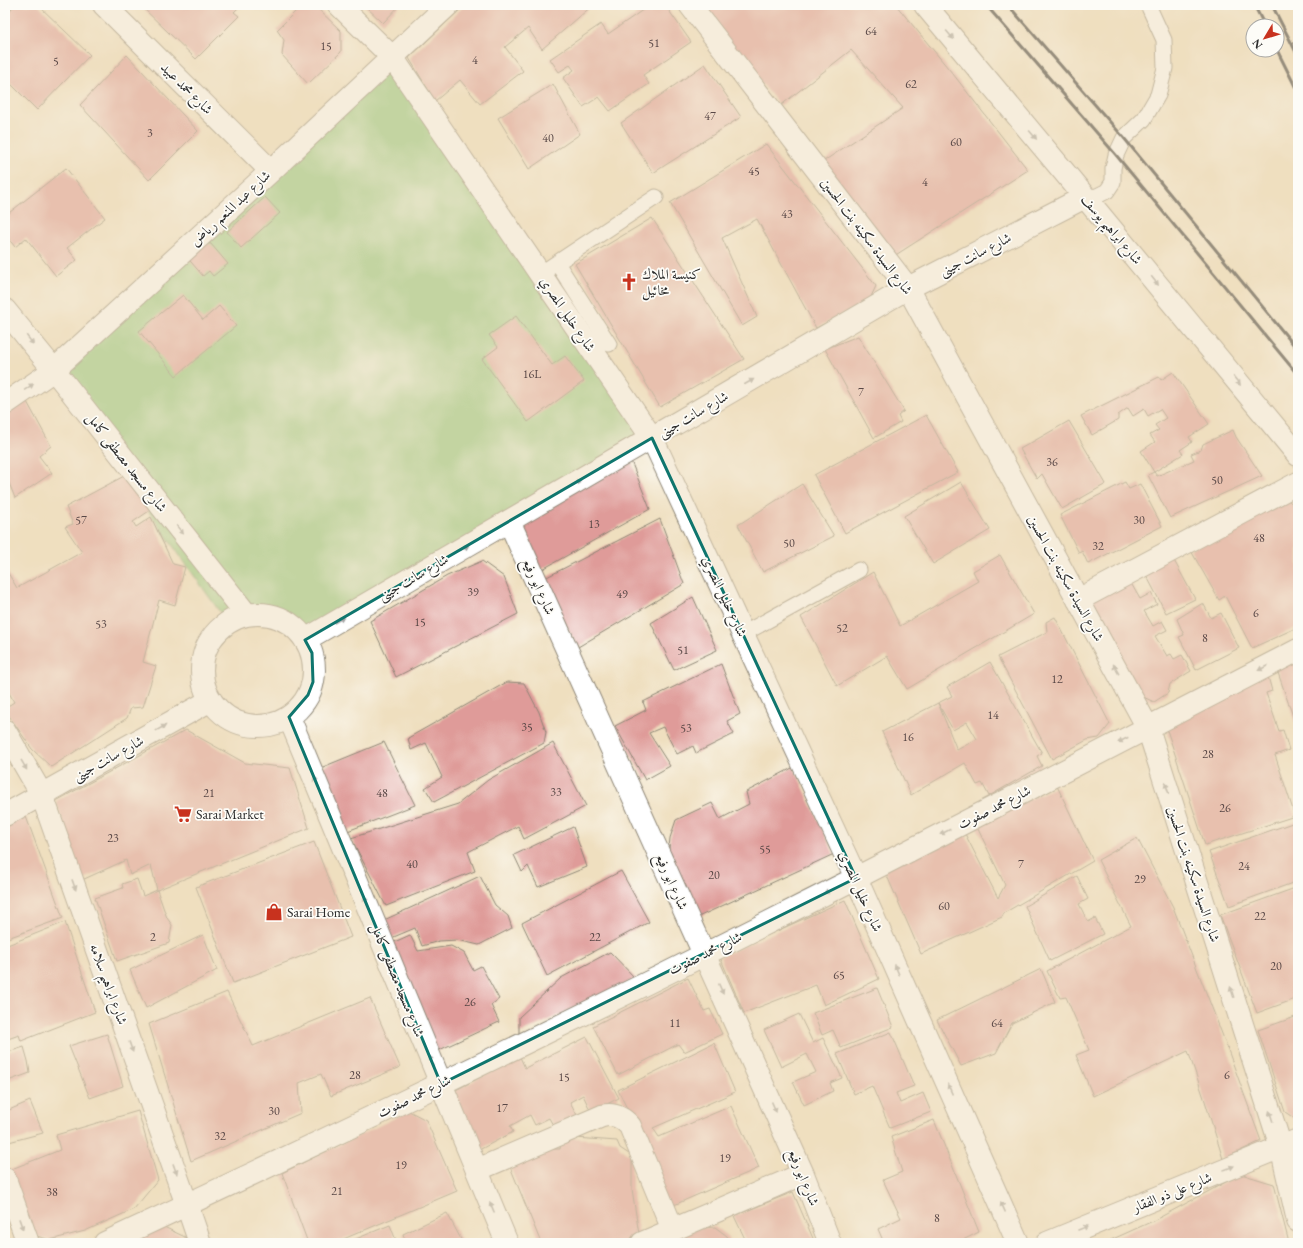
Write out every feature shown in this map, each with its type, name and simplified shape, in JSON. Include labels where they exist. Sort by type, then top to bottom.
[{"type":"street","name":"شارع محمد عبيد","points":[[104,5],[271,170]]},
{"type":"street","name":"شارع خليل المصري","points":[[339,5],[392,57],[548,269],[652,438],[856,878],[1018,1243]]},
{"type":"street","name":"شارع عبد المنعم رياض","points":[[5,404],[54,370],[448,5]]},
{"type":"street","name":"شارع السيدة سكينه بنت الحسين","points":[[690,5],[908,288],[1148,728],[1289,1144],[1298,1221]]},
{"type":"street","name":"شارع ابراهيم يوسف","points":[[925,5],[1298,455]]},
{"type":"street","name":"شارع سانت جينى","points":[[306,640],[908,288],[1085,197]]},
{"type":"street","name":"شارع مسجد مصطفى كامل","points":[[5,310],[247,614]]},
{"type":"street","points":[[1078,600],[1298,483]]},
{"type":"street","name":"شارع ابو رفيع","points":[[510,522],[804,1174],[830,1243]]},
{"type":"street","points":[[259,613],[275,616],[289,623],[306,640],[312,653],[314,668],[313,682],[308,695],[300,707],[289,717],[271,724],[253,726],[240,723],[229,717],[219,710],[211,700],[205,688],[202,675],[202,662],[206,649],[212,638],[220,628],[231,620],[247,614],[259,613]]},
{"type":"street","name":"شارع محمد صفوت","points":[[105,1243],[441,1084],[856,878],[1298,650]]},
{"type":"street","name":"شارع سانت جينى","points":[[5,815],[211,700]]},
{"type":"street","name":"شارع مسجد مصطفى كامل","points":[[289,717],[507,1243]]},
{"type":"street","name":"شارع ابراهيم سلامه","points":[[5,731],[42,795],[188,1205],[200,1243]]},
{"type":"street","points":[[477,1170],[602,1116],[614,1115],[621,1117],[630,1126],[672,1230]]},
{"type":"street","name":"شارع على ذو الفقار","points":[[1047,1243],[1289,1144]]},
{"type":"street","points":[[642,1243],[804,1174]]},
{"type":"street","points":[[5,1179],[28,1243]]},
{"type":"lane","points":[[1085,197],[1097,196],[1107,191],[1113,182],[1113,168],[1116,155],[1124,138],[1144,119],[1158,95],[1165,68],[1164,40],[1148,5]]},
{"type":"lane","points":[[609,344],[548,269],[656,197]]},
{"type":"lane","points":[[743,634],[859,570]]},
{"type":"highlighted area","points":[[652,438],[856,878],[441,1084],[289,717],[308,695],[313,682],[312,653],[305,640]]},
{"type":"green space","points":[[387,62],[652,438],[303,635],[290,624],[270,615],[262,614],[245,616],[227,622],[48,370]]},
{"type":"building","points":[[15,5],[38,5],[90,55],[37,110],[5,78],[5,15]]},
{"type":"building","points":[[140,5],[241,5],[234,12],[239,16],[196,59]]},
{"type":"building","points":[[302,5],[314,5],[341,31],[341,52],[308,84],[282,55],[284,40],[277,30]]},
{"type":"building","points":[[364,5],[400,5],[383,23]]},
{"type":"building","points":[[465,5],[593,5],[542,49],[528,28],[505,47],[523,71],[480,104],[460,80],[435,101],[409,58]]},
{"type":"building","points":[[650,5],[665,5],[691,42],[643,75],[649,84],[610,111],[599,97],[583,107],[563,78],[574,70],[570,65],[559,72],[550,59],[601,24],[608,34]]},
{"type":"building","points":[[709,5],[896,5],[953,74],[1028,170],[891,258],[821,163],[903,108],[851,50],[780,106],[703,10]]},
{"type":"building","points":[[127,55],[198,131],[149,180],[80,105]]},
{"type":"building","points":[[705,64],[741,117],[653,173],[621,123]]},
{"type":"building","points":[[553,84],[580,134],[529,169],[498,118]]},
{"type":"building","points":[[766,144],[876,286],[869,301],[816,328],[757,219],[722,238],[757,317],[742,326],[670,203]]},
{"type":"building","points":[[66,168],[105,218],[67,248],[77,260],[56,276],[26,238],[15,247],[5,234],[5,216]]},
{"type":"building","points":[[265,197],[280,213],[241,248],[227,232]]},
{"type":"building","points":[[652,218],[744,359],[660,407],[575,264]]},
{"type":"building","points":[[201,242],[211,244],[228,264],[213,276],[209,271],[203,276],[185,255]]},
{"type":"building","points":[[183,295],[203,320],[219,306],[236,326],[176,376],[139,331]]},
{"type":"building","points":[[516,316],[552,365],[565,356],[584,381],[528,422],[482,359],[498,347],[489,335]]},
{"type":"building","points":[[858,336],[904,411],[898,416],[901,422],[874,438],[825,349]]},
{"type":"building","points":[[1173,372],[1209,424],[1189,437],[1192,442],[1180,450],[1183,454],[1154,472],[1141,451],[1155,442],[1150,435],[1159,430],[1155,425],[1166,418],[1160,409],[1148,416],[1144,409],[1133,416],[1128,408],[1118,415],[1118,420],[1092,435],[1081,416],[1159,377],[1161,380]]},
{"type":"building","points":[[26,400],[51,446],[39,456],[52,473],[15,498],[5,473],[5,409]]},
{"type":"building","points":[[926,415],[958,472],[845,533],[814,475]]},
{"type":"building","points":[[1069,421],[1106,484],[1062,509],[1042,474],[1037,479],[1020,449]]},
{"type":"building","points":[[1233,430],[1262,476],[1170,518],[1148,475],[1154,472],[1157,476],[1194,460],[1191,454],[1201,450],[1203,444]]},
{"type":"building","points":[[629,456],[650,509],[541,570],[513,522]]},
{"type":"building","points":[[126,475],[152,509],[133,522],[136,527],[151,517],[173,564],[185,567],[175,605],[159,600],[143,662],[156,666],[143,707],[131,708],[127,718],[51,767],[32,749],[5,710],[5,708],[14,702],[5,685],[5,568],[17,588],[82,552],[65,527],[73,524],[66,507]]},
{"type":"building","points":[[961,482],[990,530],[933,564],[904,516]]},
{"type":"building","points":[[1125,482],[1129,489],[1140,484],[1162,526],[1088,564],[1082,551],[1079,553],[1060,515]]},
{"type":"building","points":[[802,484],[834,536],[763,572],[738,525]]},
{"type":"building","points":[[1286,497],[1298,511],[1298,627],[1252,648],[1225,596],[1219,600],[1190,549]]},
{"type":"building","points":[[660,519],[684,584],[578,647],[541,580]]},
{"type":"building","points":[[1000,555],[1034,614],[907,689],[887,656],[837,686],[801,617],[873,572],[900,626],[978,581],[973,571]]},
{"type":"building","points":[[1171,555],[1195,599],[1166,613],[1143,569]]},
{"type":"building","points":[[482,561],[504,577],[518,614],[396,677],[370,621],[447,576]]},
{"type":"building","points":[[1128,578],[1140,599],[1151,593],[1157,604],[1144,611],[1153,626],[1162,621],[1167,630],[1155,636],[1167,656],[1171,654],[1174,659],[1182,655],[1191,671],[1170,684],[1168,693],[1154,702],[1135,693],[1085,602]]},
{"type":"building","points":[[693,597],[717,650],[674,670],[651,623]]},
{"type":"building","points":[[1203,603],[1211,618],[1221,613],[1239,648],[1196,670],[1179,637],[1184,635],[1177,619]]},
{"type":"building","points":[[1055,617],[1110,724],[1099,738],[1087,740],[1052,759],[998,657],[1047,632],[1046,622]]},
{"type":"building","points":[[1298,656],[1298,731],[1275,664]]},
{"type":"building","points":[[990,662],[1042,753],[1037,756],[1042,766],[989,796],[982,783],[977,785],[965,763],[911,795],[882,732],[938,703],[952,696],[947,687]],"holes":[[[938,703],[953,730],[967,722],[977,739],[957,750]]]},
{"type":"building","points":[[721,664],[740,714],[727,721],[734,734],[696,753],[693,746],[677,754],[663,727],[649,733],[670,766],[645,780],[615,726],[646,710],[643,702]]},
{"type":"building","points":[[1267,673],[1272,691],[1266,693],[1279,731],[1283,730],[1289,750],[1275,755],[1295,816],[1205,845],[1165,724]]},
{"type":"building","points":[[507,682],[524,683],[539,712],[546,732],[544,743],[434,802],[425,788],[442,777],[426,743],[411,750],[408,738]]},
{"type":"building","name":"Sarai Market","points":[[186,730],[245,763],[290,768],[309,828],[157,890],[151,865],[130,875],[126,860],[82,880],[56,801]]},
{"type":"building","points":[[384,742],[415,805],[345,832],[318,769]]},
{"type":"building","points":[[553,743],[586,806],[524,839],[518,826],[468,852],[475,871],[386,906],[351,838],[458,804],[488,780]]},
{"type":"building","points":[[794,767],[834,854],[698,917],[668,858],[670,838],[676,820],[712,803],[720,819],[749,804],[746,792]]},
{"type":"building","points":[[1057,786],[1093,861],[1004,913],[1002,917],[921,954],[884,869],[963,830],[998,898],[1005,885],[976,825]]},
{"type":"building","points":[[24,811],[63,918],[5,939],[5,825]]},
{"type":"building","points":[[1298,821],[1298,881],[1229,906],[1209,852]]},
{"type":"building","points":[[573,827],[587,867],[538,887],[528,866],[522,872],[514,855]]},
{"type":"building","points":[[1137,838],[1173,907],[1224,1039],[1261,1141],[1223,1159],[1188,1051],[1093,1096],[1076,1055],[1089,1050],[1066,997],[1060,998],[1047,971],[1131,926],[1098,860]]},
{"type":"building","name":"Sarai Home","points":[[314,842],[351,937],[233,983],[196,887]]},
{"type":"building","points":[[621,871],[649,922],[547,976],[522,923]]},
{"type":"building","points":[[480,876],[495,905],[508,916],[512,928],[479,945],[457,940],[439,941],[422,946],[415,928],[389,939],[382,921]]},
{"type":"building","points":[[1077,876],[1088,899],[1079,904],[1088,922],[1095,918],[1103,934],[1050,961],[1025,906]]},
{"type":"building","points":[[137,879],[143,896],[157,890],[167,918],[172,925],[169,943],[117,961],[95,898],[123,888],[122,884]]},
{"type":"building","points":[[1298,887],[1298,998],[1257,1013],[1220,915]]},
{"type":"building","points":[[845,900],[879,979],[824,1005],[816,985],[744,1013],[720,957]]},
{"type":"building","points":[[65,922],[95,1012],[21,1041],[19,1035],[5,1040],[5,946]]},
{"type":"building","points":[[203,935],[217,970],[146,1008],[130,970]]},
{"type":"building","points":[[410,935],[418,951],[451,946],[464,953],[473,970],[481,966],[499,999],[491,1005],[499,1022],[433,1053],[390,944]]},
{"type":"building","points":[[610,952],[636,979],[519,1034],[519,1017],[561,978]]},
{"type":"building","points":[[1041,969],[1055,1002],[1012,1023],[996,1053],[961,1066],[937,1020]]},
{"type":"building","points":[[688,978],[704,1011],[710,1009],[722,1034],[684,1052],[678,1044],[618,1075],[593,1026]]},
{"type":"building","points":[[877,988],[893,1027],[841,1048],[833,1030],[822,1035],[813,1013]]},
{"type":"building","points":[[227,992],[253,1046],[370,998],[400,1067],[331,1096],[321,1074],[299,1083],[301,1113],[191,1161],[149,1024]]},
{"type":"building","points":[[799,1014],[813,1043],[823,1038],[842,1078],[830,1083],[833,1091],[804,1105],[793,1082],[816,1072],[807,1054],[781,1067],[764,1030]]},
{"type":"building","points":[[1298,1016],[1297,1120],[1285,1112],[1258,1030]]},
{"type":"building","points":[[891,1032],[914,1086],[896,1093],[900,1103],[923,1093],[931,1112],[890,1128],[872,1086],[854,1094],[837,1054]]},
{"type":"building","points":[[107,1034],[123,1086],[90,1098],[69,1046]]},
{"type":"building","points":[[587,1037],[619,1098],[591,1112],[583,1095],[570,1102],[577,1115],[554,1127],[549,1118],[535,1125],[530,1115],[510,1126],[513,1132],[479,1150],[450,1093],[520,1057],[525,1068]]},
{"type":"building","points":[[714,1043],[735,1092],[653,1128],[659,1137],[731,1106],[759,1168],[667,1208],[645,1145],[618,1090]]},
{"type":"building","points":[[24,1047],[30,1073],[5,1082],[5,1053]]},
{"type":"building","points":[[5,1101],[9,1110],[30,1101],[43,1133],[5,1143]]},
{"type":"building","points":[[138,1111],[158,1180],[134,1209],[85,1231],[50,1240],[30,1234],[9,1170],[60,1150],[56,1135]]},
{"type":"building","points":[[409,1111],[426,1120],[457,1191],[334,1243],[308,1243],[282,1173]]},
{"type":"building","points":[[934,1120],[979,1232],[961,1241],[961,1243],[884,1243],[878,1229],[901,1218],[883,1180],[902,1172],[891,1137]]},
{"type":"building","points":[[562,1137],[617,1141],[620,1148],[632,1156],[632,1189],[640,1241],[631,1243],[541,1243],[509,1164],[547,1149],[560,1149]]},
{"type":"building","points":[[1241,1174],[1274,1184],[1289,1243],[1104,1243],[1153,1221]]},
{"type":"building","points":[[793,1192],[815,1243],[758,1243],[757,1240],[747,1243],[734,1216]]},
{"type":"building","points":[[447,1213],[463,1243],[406,1243],[403,1234]]},
{"type":"building","points":[[390,1225],[397,1243],[346,1243]]},
{"type":"building","points":[[164,1227],[185,1237],[187,1243],[122,1243]]},
{"type":"building","points":[[715,1227],[727,1236],[730,1243],[664,1243],[698,1228]]},
{"type":"railway","points":[[986,5],[1116,155],[1298,375]]},
{"type":"railway","points":[[1008,5],[1124,138],[1298,350]]},
{"type":"railway","points":[[1254,5],[1261,18]]},
{"type":"railway","points":[[1272,5],[1298,56]]},
{"type":"railway","points":[[1281,58],[1298,92]]},
{"type":"place","name":"كنيسة الملاك مخائيل","points":[[629,282]]},
{"type":"place","name":"Sarai Market","points":[[183,814]]},
{"type":"place","name":"Sarai Home","points":[[274,912]]}]
